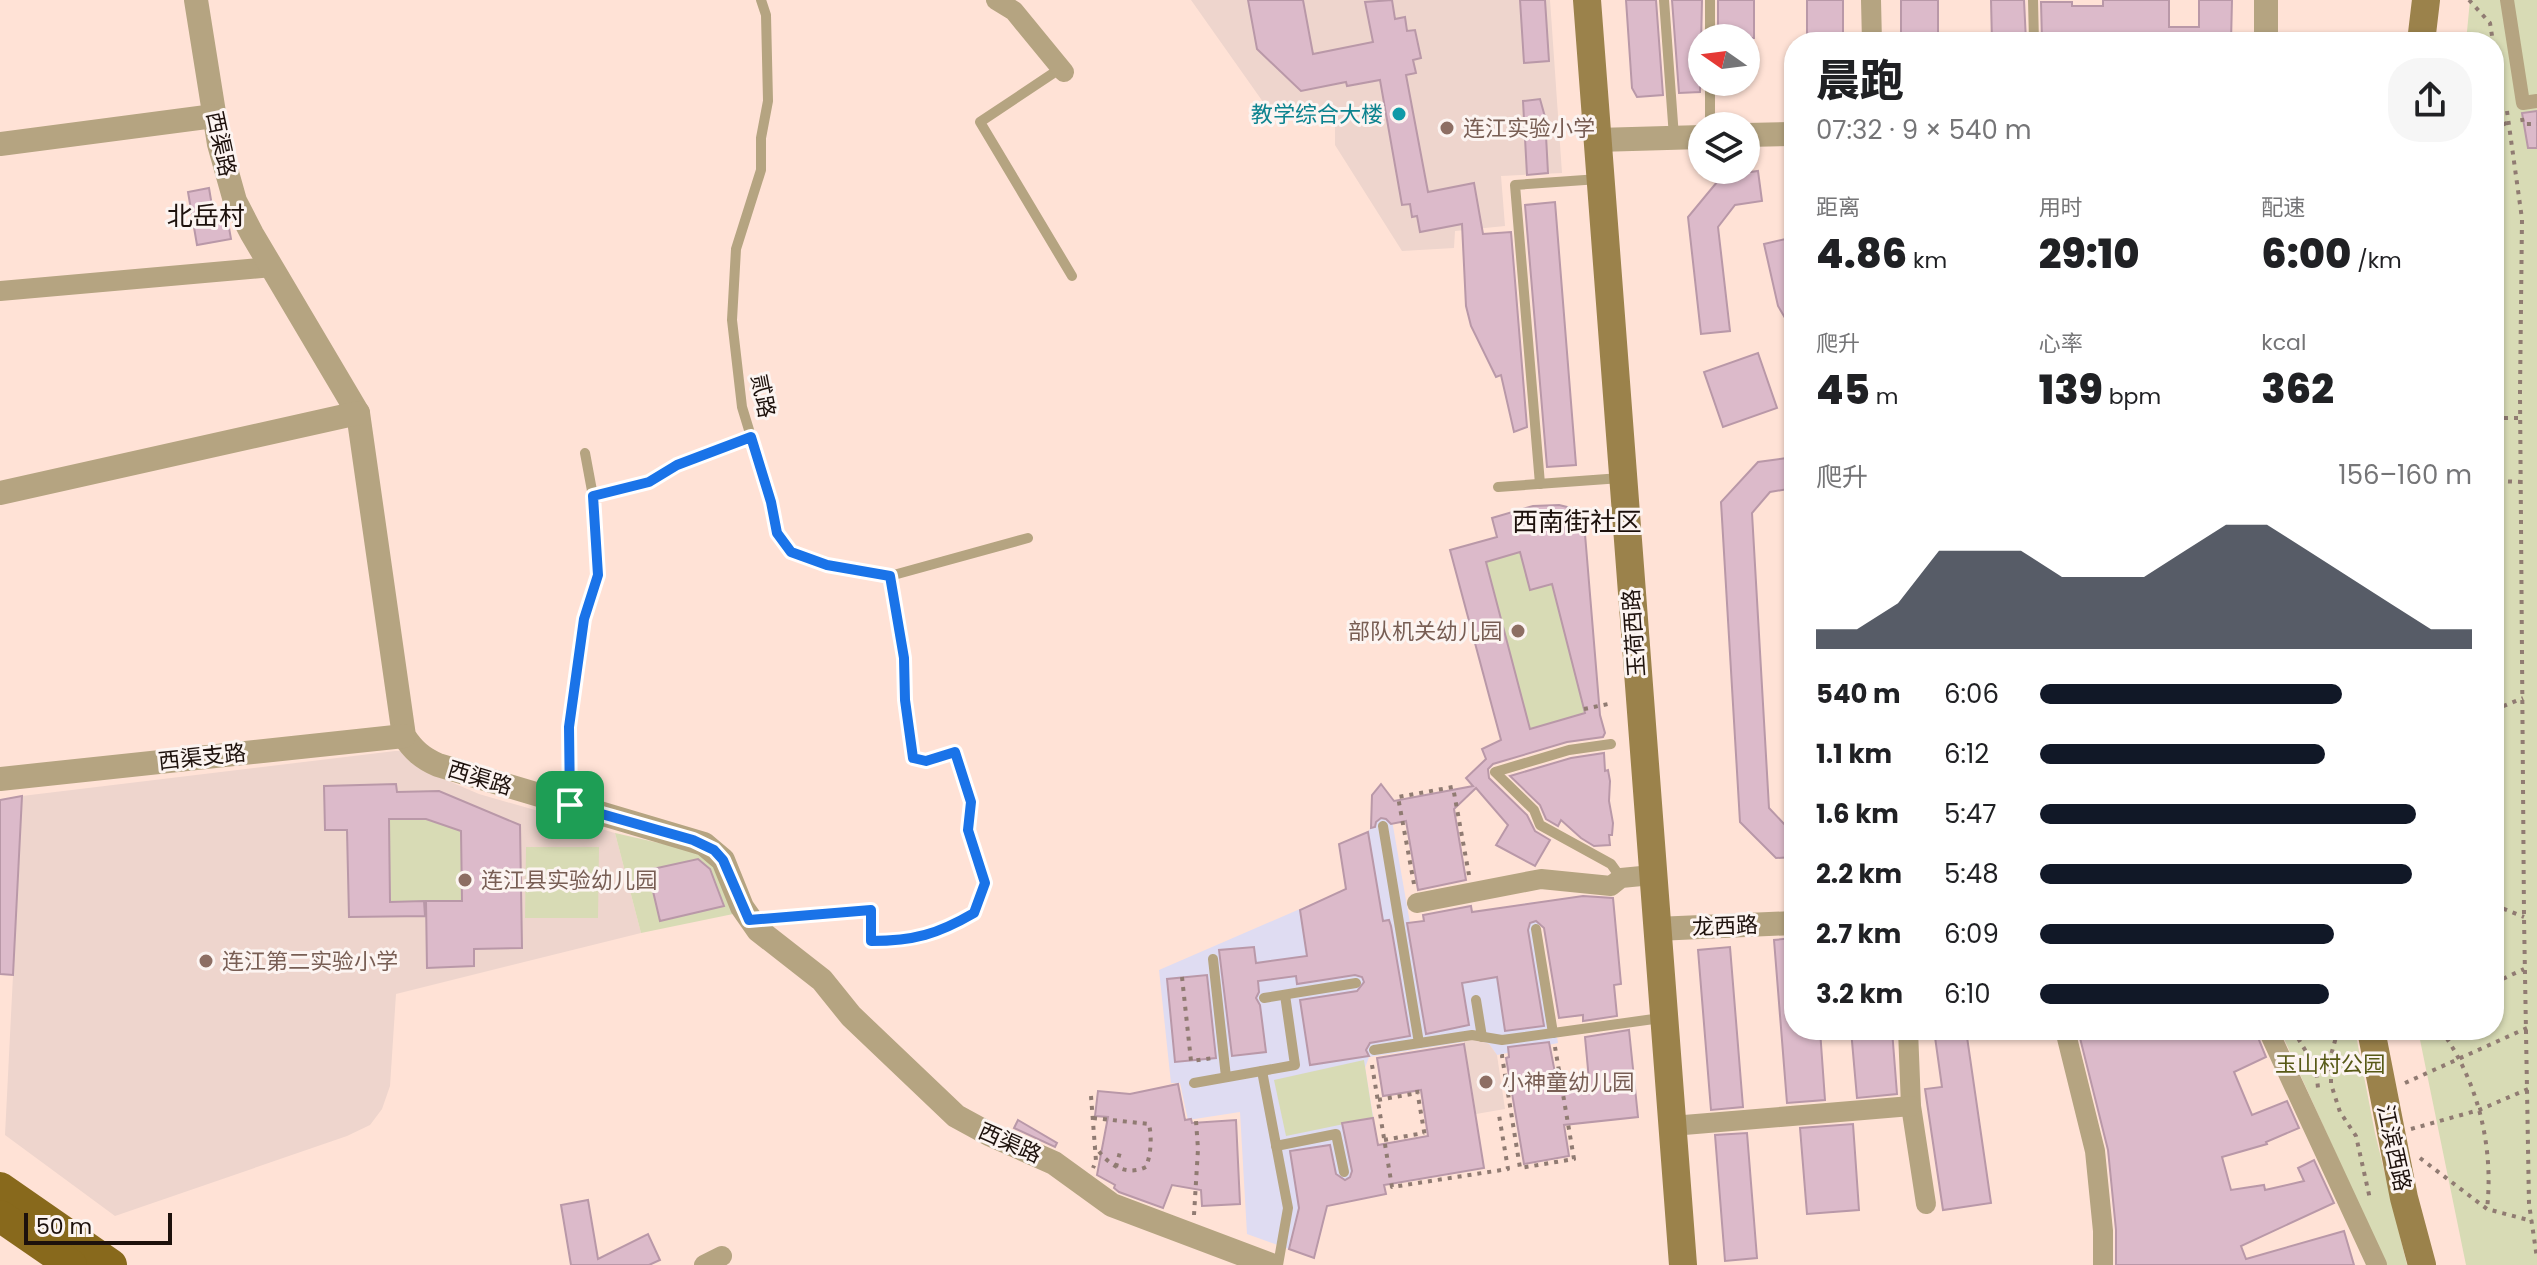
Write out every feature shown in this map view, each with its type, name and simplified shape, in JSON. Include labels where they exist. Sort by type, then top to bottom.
[{"type":"main road","name":"玉荷西路","points":[[1587,0],[1683,1265]]},
{"type":"main road","points":[[2422,32],[2426,0]]},
{"type":"main road","name":"江滨西路","points":[[2373,1040],[2404,1198],[2422,1265]]},
{"type":"main road","points":[[0,1188],[111,1265]]},
{"type":"main road","points":[[0,1216],[71,1265]]},
{"type":"street","name":"西渠路","points":[[196,0],[228,183],[243,217],[358,413],[404,736],[422,757],[438,765],[693,840],[714,850],[723,860],[749,920],[822,980],[851,1016],[956,1116],[1054,1163],[1112,1205],[1271,1265]]},
{"type":"street","points":[[996,0],[1014,11],[1062,70]]},
{"type":"street","points":[[1871,0],[1872,32]]},
{"type":"street","points":[[2266,0],[2266,32]]},
{"type":"street","points":[[2507,0],[2523,103],[2537,101]]},
{"type":"street","points":[[0,144],[214,116]]},
{"type":"street","points":[[1760,135],[1784,134]]},
{"type":"street","points":[[1597,140],[1688,137]]},
{"type":"street","points":[[0,291],[272,267]]},
{"type":"street","points":[[0,493],[358,413]]},
{"type":"street","name":"西渠支路","points":[[0,779],[404,736]]},
{"type":"street","points":[[1417,903],[1541,879],[1611,886],[1621,878],[1652,875]]},
{"type":"street","name":"龙西路","points":[[1656,929],[1784,923]]},
{"type":"street","points":[[1908,1040],[1911,1106],[1926,1204]]},
{"type":"street","points":[[2067,1040],[2095,1151],[2103,1265]]},
{"type":"street","points":[[2273,1040],[2377,1265]]},
{"type":"street","points":[[1672,1126],[1911,1106]]},
{"type":"lane","name":"贰路","points":[[761,0],[766,15],[768,101],[761,138],[761,170],[736,249],[732,320],[742,407],[771,502],[777,533],[791,552],[827,565],[890,576],[1028,538]]},
{"type":"lane","points":[[1664,0],[1674,137]]},
{"type":"lane","points":[[1710,0],[1710,24]]},
{"type":"lane","points":[[2033,0],[2034,32]]},
{"type":"lane","points":[[1062,70],[980,122],[1072,276]]},
{"type":"lane","points":[[1540,484],[1515,185],[1601,179]]},
{"type":"lane","points":[[593,496],[649,482],[677,465],[751,437]]},
{"type":"lane","points":[[570,805],[569,727],[584,619],[598,575],[593,496],[585,453]]},
{"type":"lane","points":[[1498,487],[1623,478]]},
{"type":"lane","points":[[749,920],[871,910],[871,941],[906,941],[944,930],[974,913],[985,883],[968,830],[971,802],[955,752],[926,761],[913,758],[905,700],[904,658],[890,576]]},
{"type":"lane","points":[[1611,744],[1569,750],[1495,772],[1534,810],[1540,825],[1611,864],[1621,878]]},
{"type":"lane","points":[[1383,826],[1419,1043]]},
{"type":"lane","points":[[1536,929],[1553,1033]]},
{"type":"lane","points":[[1213,959],[1226,1077]]},
{"type":"lane","points":[[1264,998],[1356,983]]},
{"type":"lane","points":[[1194,1083],[1295,1065],[1285,995]]},
{"type":"lane","points":[[1476,1000],[1482,1037]]},
{"type":"lane","points":[[1374,1050],[1472,1035],[1502,1040],[1663,1017]]},
{"type":"lane","points":[[1262,1071],[1288,1208],[1278,1265]]},
{"type":"lane","points":[[1276,1146],[1336,1134],[1344,1172]]},
{"type":"path","points":[[2469,0],[2490,23],[2492,32]]},
{"type":"path","points":[[2506,108],[2522,219],[2520,418],[2524,917],[2529,1204],[2537,1258]]},
{"type":"path","points":[[2504,124],[2509,122]]},
{"type":"path","points":[[2528,124],[2537,124]]},
{"type":"path","points":[[2504,418],[2520,418]]},
{"type":"path","points":[[2504,481],[2521,482]]},
{"type":"path","points":[[2504,706],[2523,698]]},
{"type":"path","points":[[1584,709],[1608,704]]},
{"type":"path","points":[[1417,903],[1398,797],[1453,787],[1472,892]]},
{"type":"path","points":[[2504,909],[2524,917]]},
{"type":"path","points":[[2504,978],[2525,968]]},
{"type":"path","points":[[1182,977],[1191,1061],[1216,1058],[1216,1051]]},
{"type":"path","points":[[2504,1039],[2527,1028]]},
{"type":"path","points":[[1515,1054],[1502,1056],[1520,1168],[1574,1159],[1553,1033]]},
{"type":"path","points":[[2335,1040],[2331,1055],[2331,1084],[2340,1112],[2356,1136],[2371,1203]]},
{"type":"path","points":[[2447,1040],[2458,1060],[2487,1135],[2487,1209]]},
{"type":"path","points":[[2403,1084],[2501,1040]]},
{"type":"path","points":[[1542,1049],[1555,1047]]},
{"type":"path","points":[[1374,1050],[1372,1067],[1392,1187],[1508,1169],[1499,1115]]},
{"type":"path","points":[[2319,1084],[2331,1084]]},
{"type":"path","points":[[2409,1130],[2479,1110],[2528,1088]]},
{"type":"path","points":[[1378,1100],[1417,1092],[1424,1135],[1384,1140]]},
{"type":"path","points":[[1083,1184],[1096,1161],[1091,1096]]},
{"type":"path","points":[[1093,1118],[1149,1124],[1151,1132],[1146,1167],[1137,1171],[1118,1169],[1095,1146]]},
{"type":"path","points":[[1187,1233],[1194,1214],[1198,1149],[1196,1121]]},
{"type":"path","points":[[1118,1169],[1120,1152]]},
{"type":"path","points":[[2433,1170],[2487,1209],[2532,1221]]},
{"type":"shaded area","name":"连江实验小学","points":[[1191,0],[1550,0],[1562,173],[1501,176],[1505,226],[1455,231],[1454,248],[1402,251],[1335,145],[1335,112],[1268,109]]},
{"type":"shaded area","name":"连江第二实验小学","points":[[403,751],[432,774],[479,794],[615,833],[641,933],[396,994],[390,1086],[382,1109],[370,1125],[347,1136],[115,1216],[5,1135],[22,796]]},
{"type":"shaded area","points":[[1378,787],[1387,792],[1410,923],[1535,902],[1558,1043],[1497,1055],[1489,1044],[1476,1040],[1369,1057],[1365,1068],[1386,1194],[1328,1206],[1314,1258],[1247,1234],[1240,1112],[1188,1120],[1180,1083],[1171,1083],[1159,970],[1346,889],[1339,844],[1371,828],[1372,795]]},
{"type":"shaded area","name":"小神童幼儿园","points":[[1476,1039],[1489,1044],[1497,1055],[1505,1109],[1476,1114],[1464,1041]]},
{"type":"green space","points":[[2470,0],[2537,0],[2537,1265],[2466,1265],[2420,1040],[2504,1040],[2504,32],[2467,32]]},
{"type":"green space","points":[[1515,532],[1552,584],[1585,713],[1530,729],[1486,562],[1501,557],[1497,537]]},
{"type":"green space","points":[[389,819],[426,819],[461,831],[462,901],[390,901]]},
{"type":"green space","points":[[615,833],[712,855],[738,913],[641,933]]},
{"type":"green space","points":[[526,847],[599,847],[598,918],[525,918]]},
{"type":"green space","name":"玉山村公园","points":[[2285,1040],[2357,1040],[2375,1133],[2407,1265],[2386,1265]]},
{"type":"green space","points":[[1364,1060],[1373,1118],[1286,1136],[1274,1080]]},
{"type":"building","name":"教学综合大楼","points":[[1248,0],[1303,0],[1313,54],[1373,42],[1365,2],[1392,0],[1395,19],[1405,17],[1407,31],[1415,30],[1421,58],[1413,60],[1416,73],[1406,75],[1428,192],[1474,183],[1483,234],[1511,232],[1527,427],[1514,432],[1501,375],[1496,377],[1471,326],[1466,306],[1462,224],[1420,232],[1417,216],[1412,217],[1410,204],[1402,205],[1380,80],[1347,86],[1346,82],[1301,91],[1257,49]]},
{"type":"building","points":[[1520,0],[1545,0],[1549,61],[1524,63]]},
{"type":"building","points":[[1626,0],[1656,0],[1663,95],[1637,97],[1632,88]]},
{"type":"building","points":[[1672,0],[1702,0],[1701,24],[1688,24],[1688,93],[1679,93]]},
{"type":"building","points":[[1718,0],[1754,0],[1754,24],[1718,24]]},
{"type":"building","points":[[1807,0],[1843,0],[1843,32],[1807,32]]},
{"type":"building","points":[[1901,0],[1938,0],[1938,32],[1901,32]]},
{"type":"building","points":[[1991,0],[2024,0],[2026,32],[1992,32]]},
{"type":"building","points":[[2103,0],[2169,0],[2169,27],[2199,27],[2199,0],[2232,0],[2231,32],[2042,32],[2041,2],[2103,6]]},
{"type":"building","points":[[1540,99],[1545,117],[1548,173],[1527,175],[1523,101]]},
{"type":"building","points":[[2537,111],[2537,148],[2528,148],[2522,113]]},
{"type":"building","points":[[1715,184],[1760,184],[1762,201],[1735,205],[1718,227],[1730,331],[1701,334],[1688,217]]},
{"type":"building","points":[[209,188],[213,212],[228,222],[231,239],[197,245],[188,192]]},
{"type":"building","points":[[1555,202],[1576,465],[1547,467],[1525,205]]},
{"type":"building","points":[[1784,239],[1784,316],[1778,306],[1764,244]]},
{"type":"building","points":[[1758,353],[1777,408],[1723,427],[1704,372]]},
{"type":"building","points":[[1784,458],[1784,490],[1770,492],[1752,513],[1769,808],[1784,824],[1784,858],[1776,858],[1740,822],[1721,502],[1758,462]]},
{"type":"building","points":[[1559,505],[1575,509],[1584,522],[1600,715],[1605,733],[1603,737],[1567,742],[1493,764],[1488,769],[1489,778],[1527,815],[1535,831],[1550,840],[1535,866],[1496,845],[1508,825],[1476,788],[1454,809],[1466,880],[1418,890],[1406,821],[1391,824],[1381,818],[1371,828],[1372,795],[1381,784],[1394,801],[1473,786],[1466,778],[1486,759],[1482,749],[1501,740],[1450,550],[1497,537],[1492,518],[1533,506]],"holes":[[[1520,552],[1530,590],[1552,584],[1585,713],[1530,729],[1486,562]]]},
{"type":"building","points":[[1604,753],[1613,823],[1610,845],[1594,846],[1561,820],[1558,826],[1546,819],[1540,805],[1510,776],[1571,758]]},
{"type":"building","points":[[396,784],[397,792],[439,791],[520,825],[522,948],[474,949],[474,966],[427,968],[426,901],[462,901],[461,831],[426,819],[389,819],[390,902],[424,901],[425,916],[349,917],[347,830],[325,830],[324,786]]},
{"type":"building","points":[[22,796],[13,975],[0,974],[0,800]]},
{"type":"building","points":[[1368,832],[1383,921],[1389,920],[1391,926],[1410,1036],[1370,1043],[1366,1050],[1369,1056],[1310,1065],[1300,1000],[1357,991],[1364,982],[1362,977],[1355,975],[1297,984],[1296,976],[1258,981],[1256,998],[1260,1005],[1266,1052],[1232,1056],[1219,950],[1254,947],[1256,963],[1307,956],[1300,910],[1346,889],[1339,844]]},
{"type":"building","points":[[698,859],[710,869],[724,906],[660,921],[648,870]]},
{"type":"building","points":[[1583,896],[1613,898],[1621,984],[1614,985],[1617,1016],[1583,1021],[1583,1015],[1559,1018],[1544,928],[1536,921],[1530,923],[1528,930],[1544,1026],[1505,1031],[1497,977],[1462,983],[1469,1025],[1426,1034],[1407,923],[1424,921],[1423,915],[1471,906],[1472,912]]},
{"type":"building","points":[[1784,939],[1784,1040],[1821,1040],[1825,1100],[1787,1103],[1774,940]]},
{"type":"building","points":[[1730,947],[1743,1107],[1711,1110],[1698,950]]},
{"type":"building","points":[[1207,975],[1216,1058],[1175,1062],[1167,979]]},
{"type":"building","points":[[1629,1030],[1638,1117],[1564,1125],[1569,1156],[1524,1164],[1506,1058],[1509,1057],[1508,1047],[1549,1042],[1557,1083],[1589,1080],[1585,1037]]},
{"type":"building","points":[[1852,1040],[1893,1040],[1897,1094],[1857,1098]]},
{"type":"building","points":[[1935,1040],[1967,1040],[1991,1203],[1943,1210],[1925,1089],[1942,1087]]},
{"type":"building","points":[[2080,1040],[2259,1040],[2266,1057],[2234,1072],[2252,1115],[2287,1101],[2299,1128],[2267,1144],[2222,1157],[2231,1190],[2264,1185],[2265,1190],[2304,1181],[2298,1168],[2314,1160],[2334,1203],[2241,1246],[2246,1259],[2344,1231],[2354,1265],[2116,1265],[2116,1230],[2108,1150]]},
{"type":"building","points":[[1464,1044],[1484,1168],[1384,1185],[1386,1194],[1327,1206],[1314,1258],[1289,1249],[1299,1208],[1290,1151],[1330,1145],[1336,1174],[1345,1180],[1352,1171],[1342,1123],[1373,1118],[1378,1145],[1428,1136],[1421,1090],[1383,1096],[1377,1058]]},
{"type":"building","points":[[1178,1084],[1185,1120],[1191,1119],[1192,1123],[1236,1120],[1240,1204],[1202,1206],[1201,1190],[1172,1185],[1163,1208],[1119,1192],[1115,1185],[1097,1175],[1108,1117],[1095,1116],[1098,1091],[1130,1094]]},
{"type":"building","points":[[1018,1120],[1057,1143],[1055,1147],[1014,1128]]},
{"type":"building","points":[[1853,1124],[1859,1210],[1807,1214],[1800,1128]]},
{"type":"building","points":[[1747,1133],[1757,1258],[1725,1261],[1715,1135]]},
{"type":"building","points":[[588,1200],[598,1259],[648,1234],[660,1260],[649,1265],[571,1265],[561,1205]]},
{"type":"place","name":"教学综合大楼","points":[[1399,114]]},
{"type":"place","name":"连江实验小学","points":[[1447,128]]},
{"type":"place","name":"部队机关幼儿园","points":[[1518,631]]},
{"type":"place","name":"连江县实验幼儿园","points":[[465,880]]},
{"type":"place","name":"连江第二实验小学","points":[[206,961]]},
{"type":"place","name":"小神童幼儿园","points":[[1486,1082]]},
{"type":"district","name":"北岳村","points":[[206,216]]},
{"type":"district","name":"西南街社区","points":[[1577,522]]},
{"type":"route","points":[[751,437],[777,533],[791,552],[827,565],[890,576],[904,658],[905,700],[913,758],[926,761],[955,752],[971,802],[968,830],[985,883],[974,913],[944,930],[906,941],[871,941],[871,910],[749,920],[723,860],[714,850],[693,840],[570,805],[569,727],[584,619],[598,575],[593,496],[649,482],[677,465],[751,437]]}]
